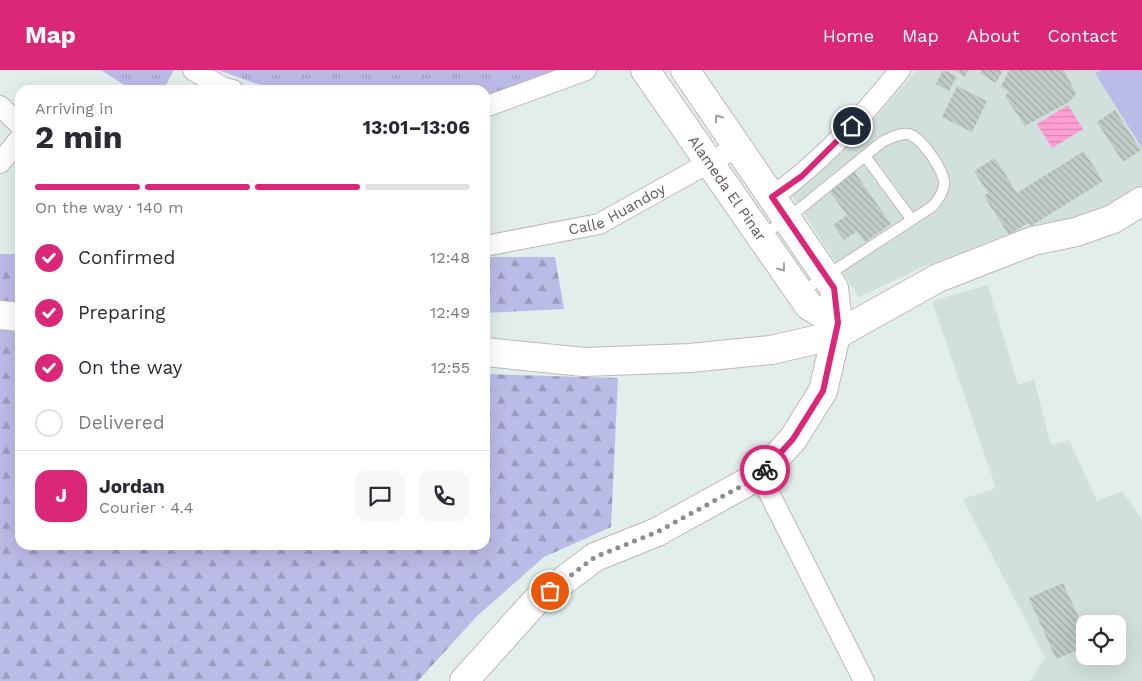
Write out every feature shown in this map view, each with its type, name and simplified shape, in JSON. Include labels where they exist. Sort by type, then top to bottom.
[{"type":"main road","name":"Alameda El Pinar","points":[[645,70],[711,162],[805,300]]},
{"type":"main road","points":[[464,681],[536,602],[595,557],[657,532],[760,476],[793,439],[823,391],[837,329],[831,282],[688,71]]},
{"type":"main road","points":[[490,353],[584,362],[690,358],[771,350],[837,329],[938,278],[1033,241],[1076,232],[1113,219],[1142,201]]},
{"type":"main road","points":[[805,300],[837,329]]},
{"type":"main road","points":[[0,315],[15,316]]},
{"type":"street","points":[[193,70],[219,85]]},
{"type":"street","points":[[490,105],[586,70]]},
{"type":"street","points":[[772,197],[802,176],[865,114],[900,70]]},
{"type":"street","points":[[660,93],[688,71]]},
{"type":"street","points":[[0,106],[15,120]]},
{"type":"street","points":[[0,163],[15,144]]},
{"type":"street","name":"Calle Huandoy","points":[[490,245],[599,224],[739,146]]},
{"type":"street","points":[[760,476],[864,681]]},
{"type":"lane","points":[[760,236],[787,219],[882,142],[895,136],[908,134],[918,137],[943,174],[944,185],[933,206],[805,300]]},
{"type":"lane","points":[[865,156],[912,220]]},
{"type":"shaded area","points":[[917,70],[1142,70],[1142,185],[1092,215],[1001,239],[925,266],[859,297],[790,193],[877,116]]},
{"type":"shaded area","points":[[1068,105],[1083,129],[1052,148],[1037,124]]},
{"type":"shaded area","points":[[988,285],[1018,385],[1034,379],[1051,445],[1069,440],[1097,501],[1122,491],[1142,519],[1142,681],[1030,681],[1045,658],[963,499],[996,488],[932,301]]},
{"type":"green space","points":[[101,70],[174,70],[166,85],[124,85]]},
{"type":"green space","points":[[218,70],[580,70],[490,97],[490,85],[260,85]]},
{"type":"green space","points":[[1101,70],[1142,70],[1142,148],[1095,73]]},
{"type":"green space","points":[[0,254],[15,254],[15,550],[490,550],[490,374],[618,378],[611,527],[544,557],[477,616],[418,681],[0,681]]},
{"type":"green space","points":[[490,257],[555,257],[564,309],[490,313]]},
{"type":"building","points":[[943,70],[957,76],[949,91],[936,84]]},
{"type":"building","points":[[953,70],[968,70],[965,77]]},
{"type":"building","points":[[981,70],[1003,70],[996,83],[980,73]]},
{"type":"building","points":[[1009,70],[1064,70],[1076,94],[1069,102],[1025,126],[1005,96],[1009,92],[1001,87]]},
{"type":"building","points":[[957,86],[987,101],[972,132],[942,117]]},
{"type":"building","points":[[1115,110],[1141,150],[1123,162],[1097,122]]},
{"type":"building","points":[[1084,151],[1103,181],[1031,226],[1028,223],[1009,235],[984,196],[988,193],[974,171],[995,158],[1017,193]]},
{"type":"building","points":[[853,170],[891,224],[865,242],[857,231],[844,240],[833,225],[847,215],[827,188]]},
{"type":"building","points":[[1063,583],[1078,615],[1076,615],[1076,651],[1056,659],[1029,598]]},
{"type":"way so far","points":[[550,591],[595,557],[657,532],[760,476],[765,470]]},
{"type":"route","points":[[765,470],[793,439],[823,391],[838,323],[834,288],[828,276],[772,197],[802,176],[852,126]]}]
